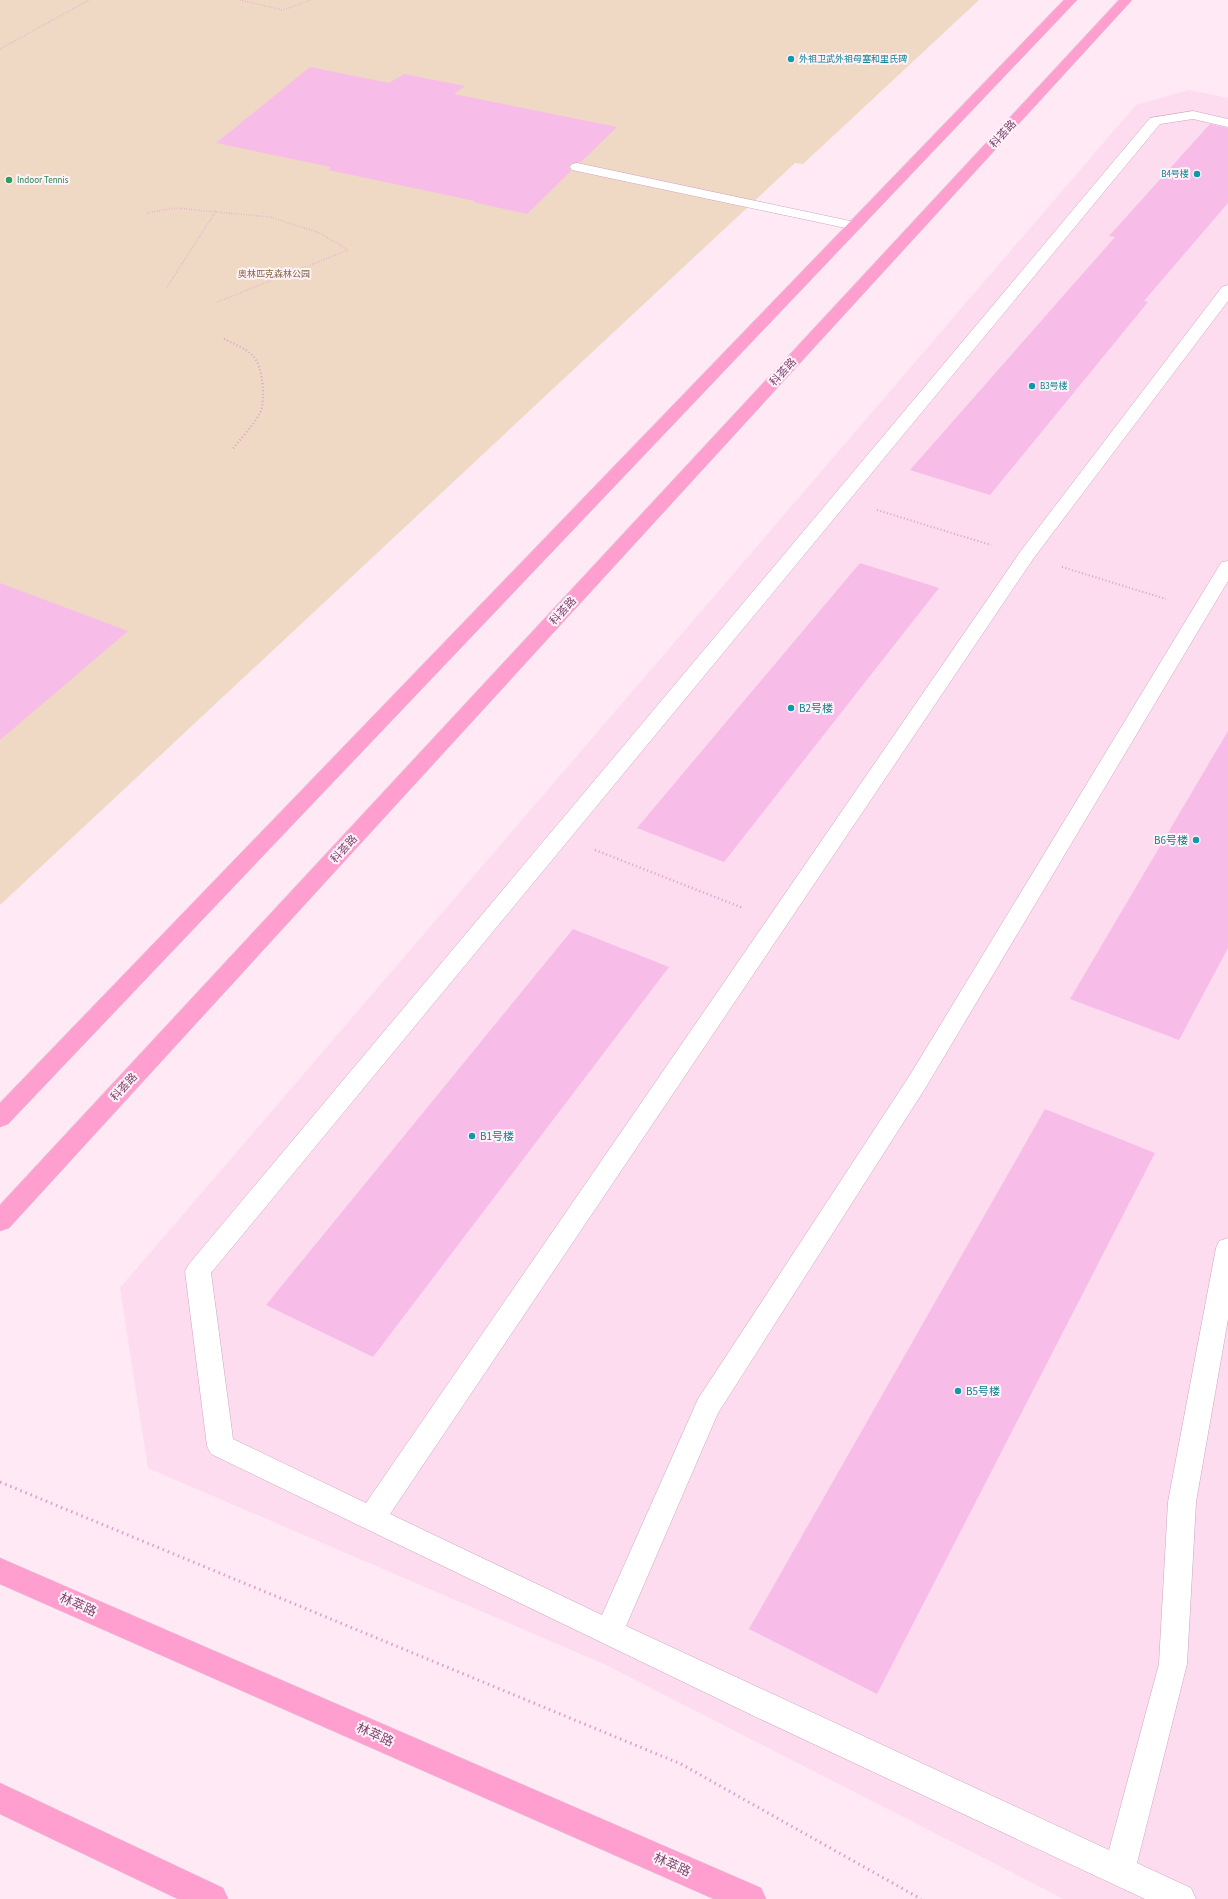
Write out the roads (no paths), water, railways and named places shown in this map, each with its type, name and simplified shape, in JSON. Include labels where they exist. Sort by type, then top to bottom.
[{"type":"main road","points":[[0,1118],[1071,0]]},
{"type":"main road","name":"科荟路","points":[[0,1221],[1126,0]]},
{"type":"main road","name":"林萃路","points":[[0,1571],[750,1899]]},
{"type":"main road","points":[[0,1798],[212,1899]]},
{"type":"street","points":[[1180,1899],[609,1632],[220,1446],[198,1271],[1155,121],[1193,115],[1228,123]]},
{"type":"street","points":[[577,167],[855,226]]},
{"type":"street","points":[[371,1519],[1026,556],[1228,290]]},
{"type":"street","points":[[609,1632],[707,1406],[918,1082],[1228,566]]},
{"type":"street","points":[[1119,1871],[1173,1664],[1182,1502],[1228,1248]]},
{"type":"place","name":"外祖卫武外祖母塞和里氏碑","points":[[791,59]]},
{"type":"place","name":"B4号楼","points":[[1197,174]]},
{"type":"place","name":"Indoor Tennis","points":[[9,180]]},
{"type":"place","name":"B3号楼","points":[[1032,386]]},
{"type":"place","name":"B2号楼","points":[[791,708]]},
{"type":"place","name":"B6号楼","points":[[1196,840]]},
{"type":"place","name":"B1号楼","points":[[472,1136]]},
{"type":"place","name":"B5号楼","points":[[958,1391]]},
{"type":"park label","name":"奥林匹克森林公园","points":[[274,274]]}]
